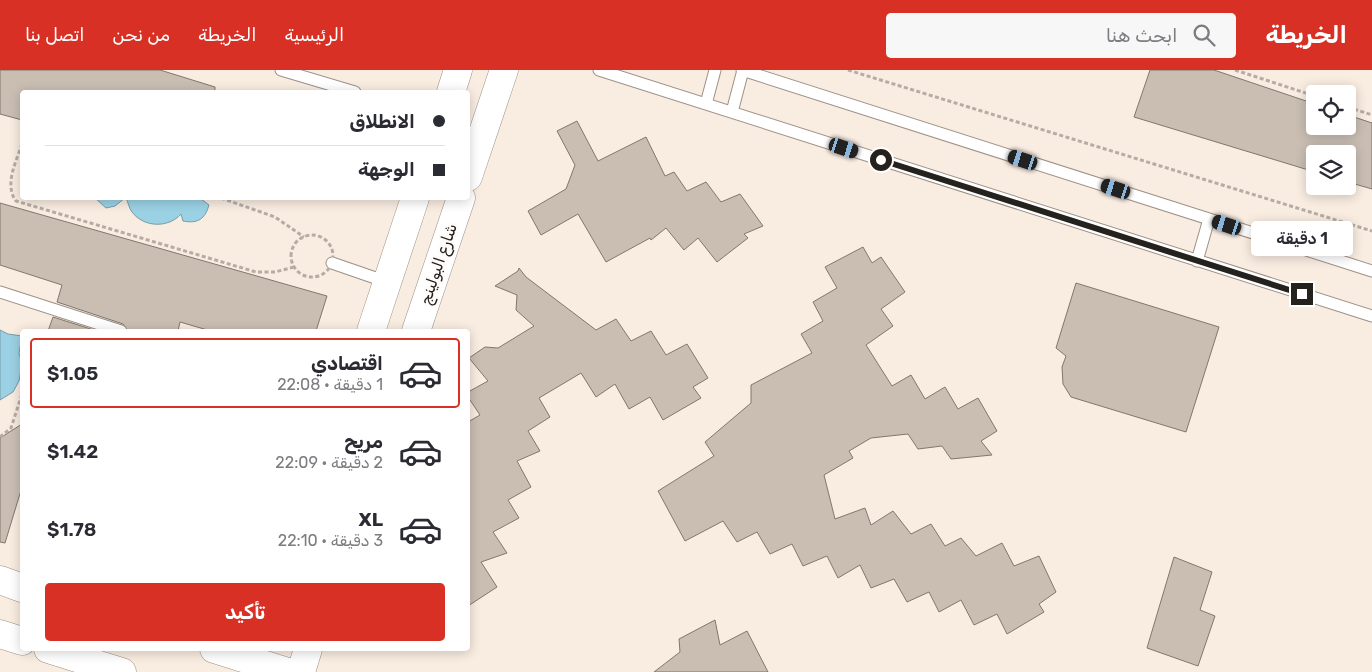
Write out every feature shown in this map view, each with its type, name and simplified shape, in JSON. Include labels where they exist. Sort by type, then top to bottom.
[{"type":"street","points":[[452,90],[458,70]]},
{"type":"street","points":[[470,171],[504,70]]},
{"type":"street","points":[[371,329],[415,200]]},
{"type":"street","name":"شارع البولينج","points":[[417,329],[460,200]]},
{"type":"street","points":[[0,580],[20,587]]},
{"type":"street","points":[[0,634],[20,640]]},
{"type":"street","points":[[54,651],[122,672]]},
{"type":"street","points":[[222,651],[260,661],[288,672]]},
{"type":"street","points":[[301,672],[307,651]]},
{"type":"lane","points":[[281,70],[348,90]]},
{"type":"lane","points":[[599,70],[1372,316]]},
{"type":"lane","points":[[706,104],[716,70]]},
{"type":"lane","points":[[732,112],[743,70],[1372,271]]},
{"type":"lane","points":[[1196,260],[1209,219]]},
{"type":"lane","points":[[332,263],[387,282]]},
{"type":"lane","points":[[0,292],[115,329]]},
{"type":"path","points":[[848,70],[1372,231]]},
{"type":"path","points":[[1235,70],[1306,93]]},
{"type":"path","points":[[1356,110],[1372,115]]},
{"type":"path","points":[[20,151],[10,184],[10,194],[16,202],[256,272],[275,272],[294,267]]},
{"type":"path","points":[[226,200],[275,217],[304,237]]},
{"type":"path","points":[[0,437],[11,428],[20,400]]},
{"type":"water","points":[[97,200],[122,200],[115,206],[106,208]]},
{"type":"water","points":[[127,200],[203,200],[209,205],[203,217],[197,221],[183,221],[181,214],[176,219],[163,224],[143,221],[131,210]]},
{"type":"water","points":[[0,330],[8,334],[20,336],[20,375],[13,392],[0,400]]},
{"type":"building","points":[[0,70],[160,70],[215,87],[215,90],[20,90],[20,119],[0,114]]},
{"type":"building","points":[[1150,70],[1214,70],[1306,101],[1306,135],[1356,135],[1356,118],[1372,123],[1372,189],[1356,184],[1356,145],[1306,145],[1306,169],[1134,117]]},
{"type":"building","points":[[577,121],[598,161],[646,137],[665,176],[674,172],[687,191],[706,182],[721,202],[740,194],[763,226],[744,234],[748,238],[717,262],[698,238],[684,250],[666,228],[651,240],[650,238],[606,262],[578,214],[541,235],[528,211],[566,189],[575,165],[557,131]]},
{"type":"building","points":[[0,203],[327,296],[317,329],[204,329],[180,322],[178,329],[127,329],[123,324],[57,302],[62,285],[0,265]]},
{"type":"building","points":[[863,247],[872,263],[881,257],[905,292],[881,309],[893,326],[866,345],[892,386],[911,375],[925,399],[945,387],[958,409],[978,398],[997,431],[981,441],[992,455],[951,459],[942,446],[918,449],[908,434],[871,438],[849,451],[853,458],[824,475],[835,519],[865,508],[871,525],[893,511],[911,534],[931,524],[945,546],[961,538],[976,556],[1002,543],[1014,566],[1039,556],[1056,592],[1039,604],[1044,612],[1007,634],[997,614],[974,625],[961,600],[939,612],[929,592],[907,602],[894,579],[871,588],[860,565],[838,578],[827,556],[803,566],[792,544],[770,554],[757,532],[737,542],[723,521],[685,541],[658,491],[714,456],[705,442],[751,403],[751,385],[812,353],[801,334],[823,321],[813,302],[837,288],[825,267]]},
{"type":"building","points":[[519,268],[526,277],[596,330],[616,319],[631,341],[651,331],[666,355],[687,344],[708,378],[693,387],[701,398],[663,420],[650,397],[629,409],[615,384],[596,397],[581,373],[539,398],[550,417],[528,431],[540,451],[517,461],[531,487],[508,500],[519,518],[493,532],[507,553],[481,562],[497,587],[470,605],[470,421],[480,415],[470,400],[470,391],[488,381],[470,357],[485,347],[498,348],[534,326],[516,310],[517,295],[495,286],[518,271]]},
{"type":"building","points":[[1076,283],[1219,327],[1186,432],[1071,397],[1063,384],[1062,367],[1066,356],[1056,348]]},
{"type":"building","points":[[53,317],[91,329],[49,329]]},
{"type":"building","points":[[20,425],[20,494],[5,543],[0,542],[0,438]]},
{"type":"building","points":[[1174,557],[1212,572],[1200,610],[1215,616],[1198,666],[1147,648]]},
{"type":"building","points":[[715,620],[720,645],[747,631],[768,672],[654,672],[680,652],[679,639]]},
{"type":"route","points":[[881,160],[1302,294]]}]
